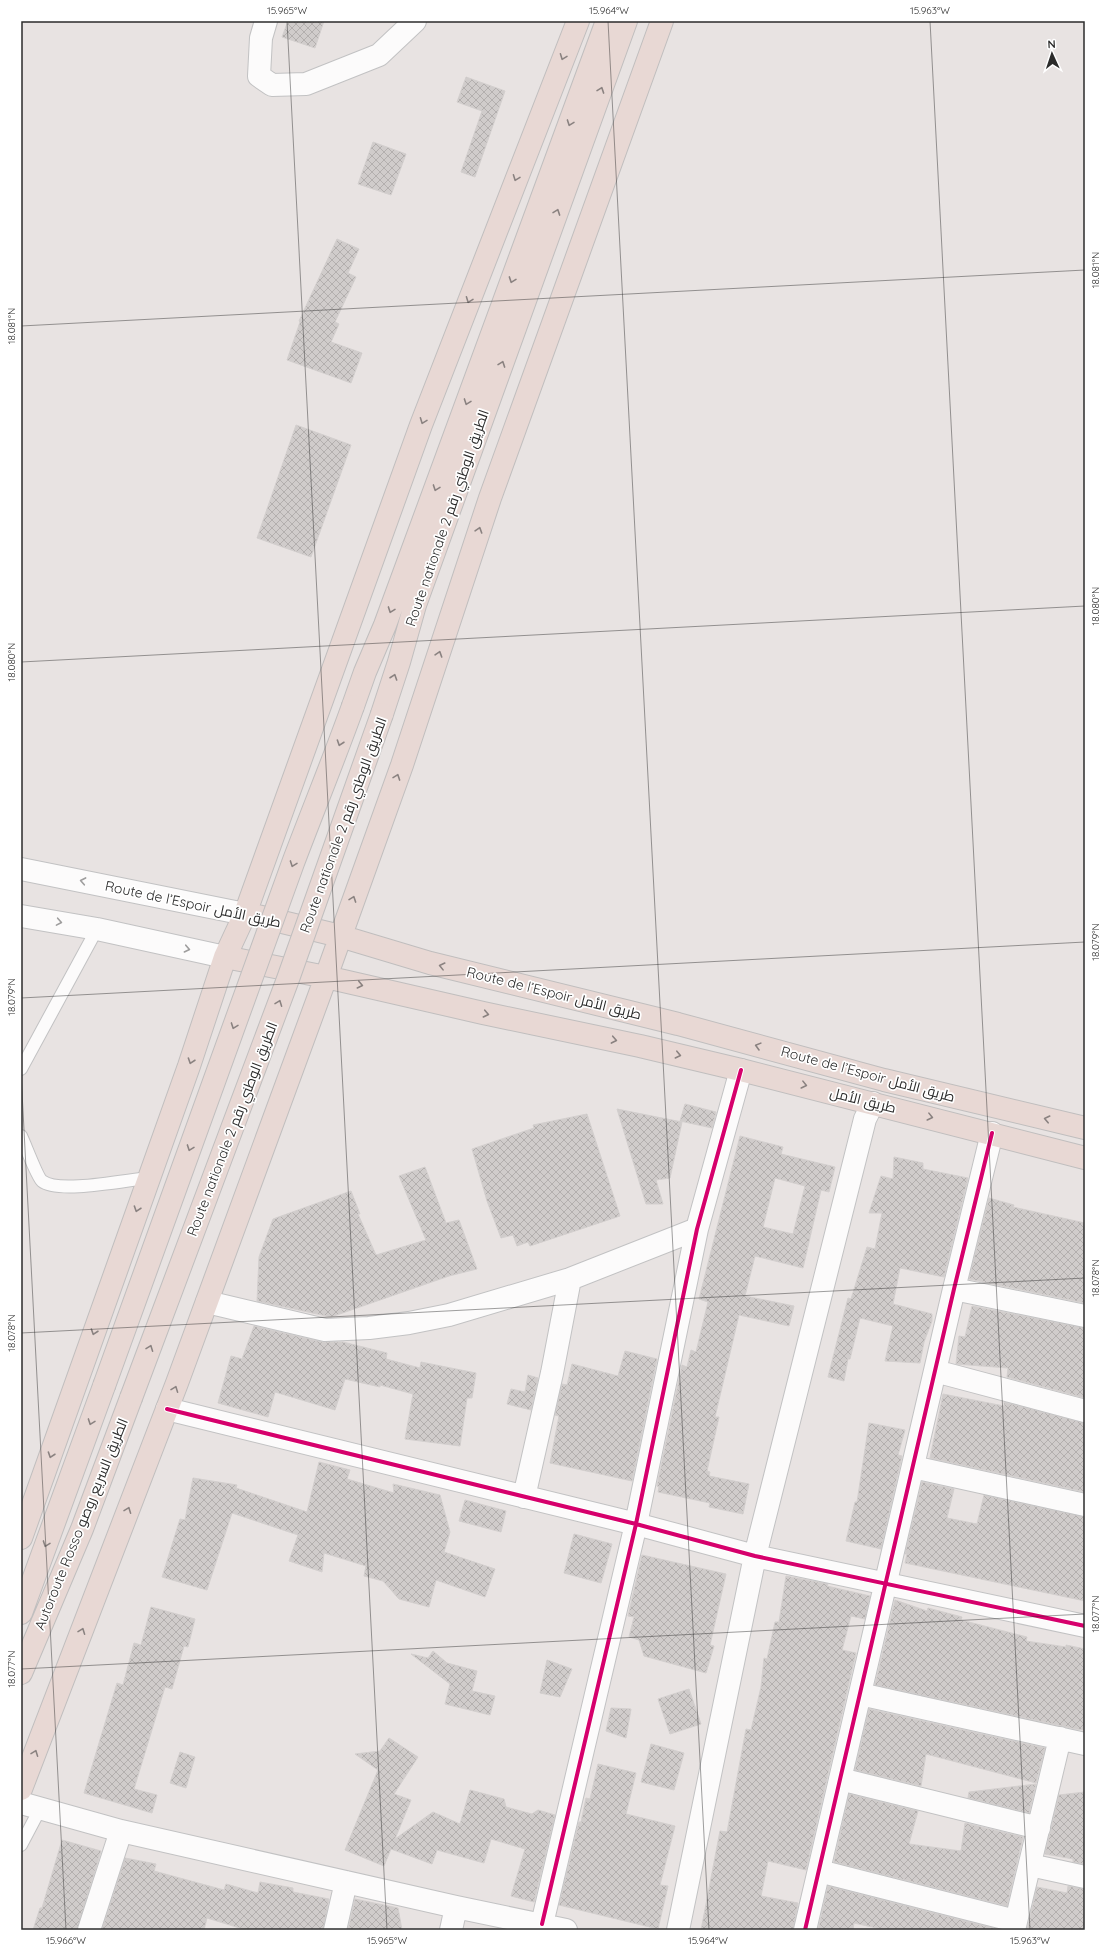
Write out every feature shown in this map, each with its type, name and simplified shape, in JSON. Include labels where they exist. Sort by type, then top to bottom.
[{"type":"highway","points":[[21,1538],[189,1066],[225,957],[245,914],[421,425],[578,21]]},
{"type":"highway","points":[[535,246],[607,21]]},
{"type":"highway","points":[[535,246],[626,21]]},
{"type":"highway","points":[[21,1789],[167,1409],[326,977],[402,765],[498,476],[662,21]]},
{"type":"highway","name":"Route nationale الطريق الوطني رقم 2","points":[[104,1386],[293,862],[334,761],[365,672],[535,246]]},
{"type":"highway","name":"Route nationale الطريق الوطني رقم 2","points":[[131,1398],[288,980],[382,714],[400,662],[415,605],[535,246]]},
{"type":"highway","name":"Route de l’Espoir طريق الأمل","points":[[245,914],[340,936],[430,963],[678,1024],[884,1080],[1085,1128]]},
{"type":"highway","points":[[225,957],[326,977]]},
{"type":"highway","name":"طريق الأمل","points":[[326,977],[483,1013],[640,1046],[741,1070],[1085,1158]]},
{"type":"highway","name":"Autoroute Rosso الطريق السريع روصو","points":[[21,1613],[104,1386]]},
{"type":"highway","name":"Autoroute Rosso الطريق السريع روصو","points":[[21,1673],[82,1529],[131,1398]]},
{"type":"street","points":[[266,21],[261,38],[259,76],[272,85],[306,84],[379,55],[415,21]]},
{"type":"street","name":"Route de l’Espoir طريق الأمل","points":[[21,869],[245,914]]},
{"type":"street","points":[[21,916],[97,929],[225,957]]},
{"type":"street","points":[[542,1924],[636,1524],[697,1229],[741,1070]]},
{"type":"street","points":[[678,1930],[755,1556],[863,1126],[873,1103]]},
{"type":"street","points":[[805,1930],[885,1583],[992,1133]]},
{"type":"street","points":[[207,1302],[325,1330],[369,1328],[409,1323],[448,1315],[570,1279],[697,1229]]},
{"type":"street","points":[[524,1497],[552,1373],[570,1279]]},
{"type":"street","points":[[954,1289],[1085,1316]]},
{"type":"street","points":[[935,1371],[1085,1411]]},
{"type":"street","points":[[167,1409],[636,1524],[755,1556],[1084,1623]]},
{"type":"street","points":[[913,1467],[1085,1505]]},
{"type":"street","points":[[860,1694],[1085,1744]]},
{"type":"street","points":[[819,1871],[1015,1926],[1060,1738]]},
{"type":"street","points":[[840,1779],[1039,1828]]},
{"type":"street","points":[[30,1806],[121,1831],[456,1907],[566,1930]]},
{"type":"street","points":[[89,1930],[121,1831]]},
{"type":"street","points":[[1030,1865],[1085,1877]]},
{"type":"street","points":[[335,1930],[346,1882]]},
{"type":"street","points":[[451,1930],[456,1907]]},
{"type":"lane","points":[[21,1069],[97,929]]},
{"type":"lane","points":[[21,1136],[41,1181],[51,1186],[65,1187],[148,1178]]},
{"type":"lane","points":[[21,1845],[30,1806]]},
{"type":"building","points":[[288,21],[324,21],[315,48],[282,37]]},
{"type":"building","points":[[466,77],[505,91],[475,177],[461,172],[482,111],[457,102]]},
{"type":"building","points":[[373,142],[406,154],[391,195],[358,184]]},
{"type":"building","points":[[337,239],[359,249],[348,273],[356,277],[335,322],[339,324],[331,342],[362,353],[351,383],[287,360],[300,322],[299,321]]},
{"type":"building","points":[[296,425],[351,445],[311,557],[257,538]]},
{"type":"building","points":[[685,1104],[716,1112],[712,1128],[680,1121]]},
{"type":"building","points":[[617,1109],[682,1122],[670,1178],[656,1180],[663,1204],[646,1204]]},
{"type":"building","points":[[587,1114],[620,1216],[530,1246],[528,1242],[517,1246],[513,1235],[501,1238],[487,1201],[472,1149],[534,1128],[533,1125]]},
{"type":"building","points":[[740,1136],[783,1147],[781,1154],[835,1167],[829,1192],[821,1190],[803,1268],[755,1256],[745,1296],[794,1306],[789,1326],[739,1315],[715,1417],[719,1417],[707,1471],[710,1472],[709,1476],[749,1484],[743,1514],[709,1507],[710,1503],[658,1492],[659,1487],[657,1486],[682,1365],[687,1367],[691,1350],[696,1352],[708,1302],[699,1299]],"holes":[[[775,1178],[805,1186],[793,1234],[763,1227]]]},
{"type":"building","points":[[894,1157],[923,1163],[923,1169],[968,1178],[944,1277],[900,1268],[893,1304],[932,1314],[932,1321],[924,1342],[920,1363],[885,1361],[893,1326],[860,1318],[850,1359],[848,1359],[844,1381],[828,1377],[848,1298],[851,1299],[867,1247],[875,1249],[882,1213],[869,1213],[881,1176],[893,1179]]},
{"type":"building","points":[[425,1167],[446,1223],[459,1220],[477,1269],[449,1276],[331,1317],[257,1301],[259,1257],[273,1219],[351,1191],[360,1214],[358,1214],[376,1255],[426,1240],[399,1176]]},
{"type":"building","points":[[989,1198],[1014,1205],[1013,1207],[1085,1223],[1085,1303],[969,1279]]},
{"type":"building","points":[[972,1306],[1085,1328],[1085,1398],[1007,1377],[1008,1368],[956,1364],[959,1336],[965,1337]]},
{"type":"building","points":[[254,1326],[322,1342],[343,1342],[387,1353],[386,1359],[420,1368],[421,1362],[476,1373],[472,1398],[467,1398],[460,1446],[405,1439],[413,1394],[380,1385],[380,1387],[345,1379],[335,1410],[275,1392],[268,1417],[218,1403],[231,1356],[242,1359]]},
{"type":"building","points":[[625,1351],[657,1359],[632,1481],[550,1463],[559,1416],[555,1415],[562,1384],[567,1385],[572,1364],[618,1376]]},
{"type":"building","points":[[528,1375],[538,1378],[531,1410],[507,1404],[511,1389],[525,1392]]},
{"type":"building","points":[[943,1394],[1004,1406],[1004,1402],[1085,1423],[1085,1492],[930,1458]]},
{"type":"building","points":[[869,1423],[905,1430],[898,1455],[902,1456],[881,1549],[846,1541],[855,1502],[857,1502]]},
{"type":"building","points":[[319,1462],[350,1470],[347,1479],[394,1493],[393,1484],[440,1495],[450,1532],[444,1552],[495,1569],[485,1597],[436,1580],[429,1607],[399,1599],[383,1581],[364,1576],[366,1566],[324,1553],[322,1572],[289,1561],[298,1535],[232,1513],[207,1590],[162,1577],[180,1519],[185,1520],[193,1478],[237,1485],[236,1488],[307,1512]]},
{"type":"building","points":[[922,1482],[954,1489],[947,1518],[977,1524],[984,1495],[1085,1517],[1085,1601],[905,1563],[907,1554],[905,1554]]},
{"type":"building","points":[[465,1500],[506,1511],[501,1532],[459,1521]]},
{"type":"building","points":[[574,1534],[612,1544],[601,1583],[564,1573]]},
{"type":"building","points":[[642,1555],[726,1574],[710,1645],[714,1646],[706,1673],[644,1656],[639,1640],[629,1637],[634,1617],[628,1616]]},
{"type":"building","points":[[786,1576],[828,1584],[827,1586],[870,1596],[865,1619],[851,1616],[842,1650],[856,1653],[806,1870],[768,1861],[761,1896],[798,1903],[793,1930],[701,1930],[720,1831],[727,1832],[746,1729],[751,1730],[761,1687],[764,1658],[767,1659],[775,1622],[779,1622]]},
{"type":"building","points":[[895,1600],[927,1611],[928,1608],[962,1617],[961,1620],[1027,1637],[1026,1641],[1066,1647],[1066,1645],[1085,1649],[1085,1730],[875,1685]]},
{"type":"building","points":[[151,1607],[195,1619],[188,1647],[184,1646],[172,1689],[165,1687],[134,1789],[157,1795],[152,1813],[84,1793],[117,1683],[123,1685],[134,1643],[141,1645]]},
{"type":"building","points":[[433,1651],[447,1663],[477,1671],[472,1691],[495,1696],[490,1715],[445,1704],[450,1684],[411,1654],[428,1658]]},
{"type":"building","points":[[547,1660],[572,1669],[560,1697],[540,1693]]},
{"type":"building","points":[[689,1689],[701,1724],[670,1734],[658,1699]]},
{"type":"building","points":[[611,1708],[631,1709],[626,1738],[606,1731]]},
{"type":"building","points":[[869,1709],[1045,1748],[1036,1783],[926,1754],[921,1786],[855,1770]]},
{"type":"building","points":[[389,1738],[418,1757],[394,1794],[411,1800],[395,1839],[433,1812],[460,1824],[470,1790],[504,1799],[506,1807],[532,1814],[538,1810],[555,1815],[534,1902],[511,1896],[525,1849],[491,1839],[484,1863],[437,1850],[432,1864],[391,1849],[384,1866],[345,1850],[378,1770],[355,1754],[380,1751]]},
{"type":"building","points":[[651,1744],[684,1753],[674,1790],[641,1782]]},
{"type":"building","points":[[180,1752],[195,1757],[186,1788],[170,1783]]},
{"type":"building","points":[[598,1764],[636,1773],[626,1814],[675,1826],[660,1885],[668,1886],[658,1929],[559,1905],[579,1822],[581,1822],[586,1798],[590,1799]]},
{"type":"building","points":[[1036,1784],[1029,1813],[968,1798],[969,1792]]},
{"type":"building","points":[[1085,1792],[1085,1864],[1073,1862],[1073,1859],[1045,1854],[1059,1795]]},
{"type":"building","points":[[849,1794],[918,1811],[909,1844],[961,1851],[965,1823],[1023,1837],[1007,1906],[834,1862]]},
{"type":"building","points":[[62,1840],[101,1851],[77,1930],[33,1930],[40,1908],[42,1908]]},
{"type":"building","points":[[125,1858],[156,1864],[154,1871],[224,1890],[226,1884],[258,1893],[260,1882],[293,1888],[293,1892],[329,1899],[323,1930],[246,1930],[207,1918],[204,1930],[102,1930]]},
{"type":"building","points":[[828,1886],[1001,1930],[885,1930],[854,1923],[853,1930],[818,1930]]},
{"type":"building","points":[[1068,1886],[1085,1889],[1085,1930],[1027,1930],[1037,1887],[1067,1893]]},
{"type":"building","points":[[355,1899],[398,1908],[402,1930],[348,1930]]},
{"type":"cycle path","points":[[542,1924],[636,1524],[697,1229],[741,1070]]},
{"type":"cycle path","points":[[805,1930],[954,1289],[992,1133]]},
{"type":"cycle path","points":[[167,1409],[636,1524],[755,1556],[1085,1626]]}]
